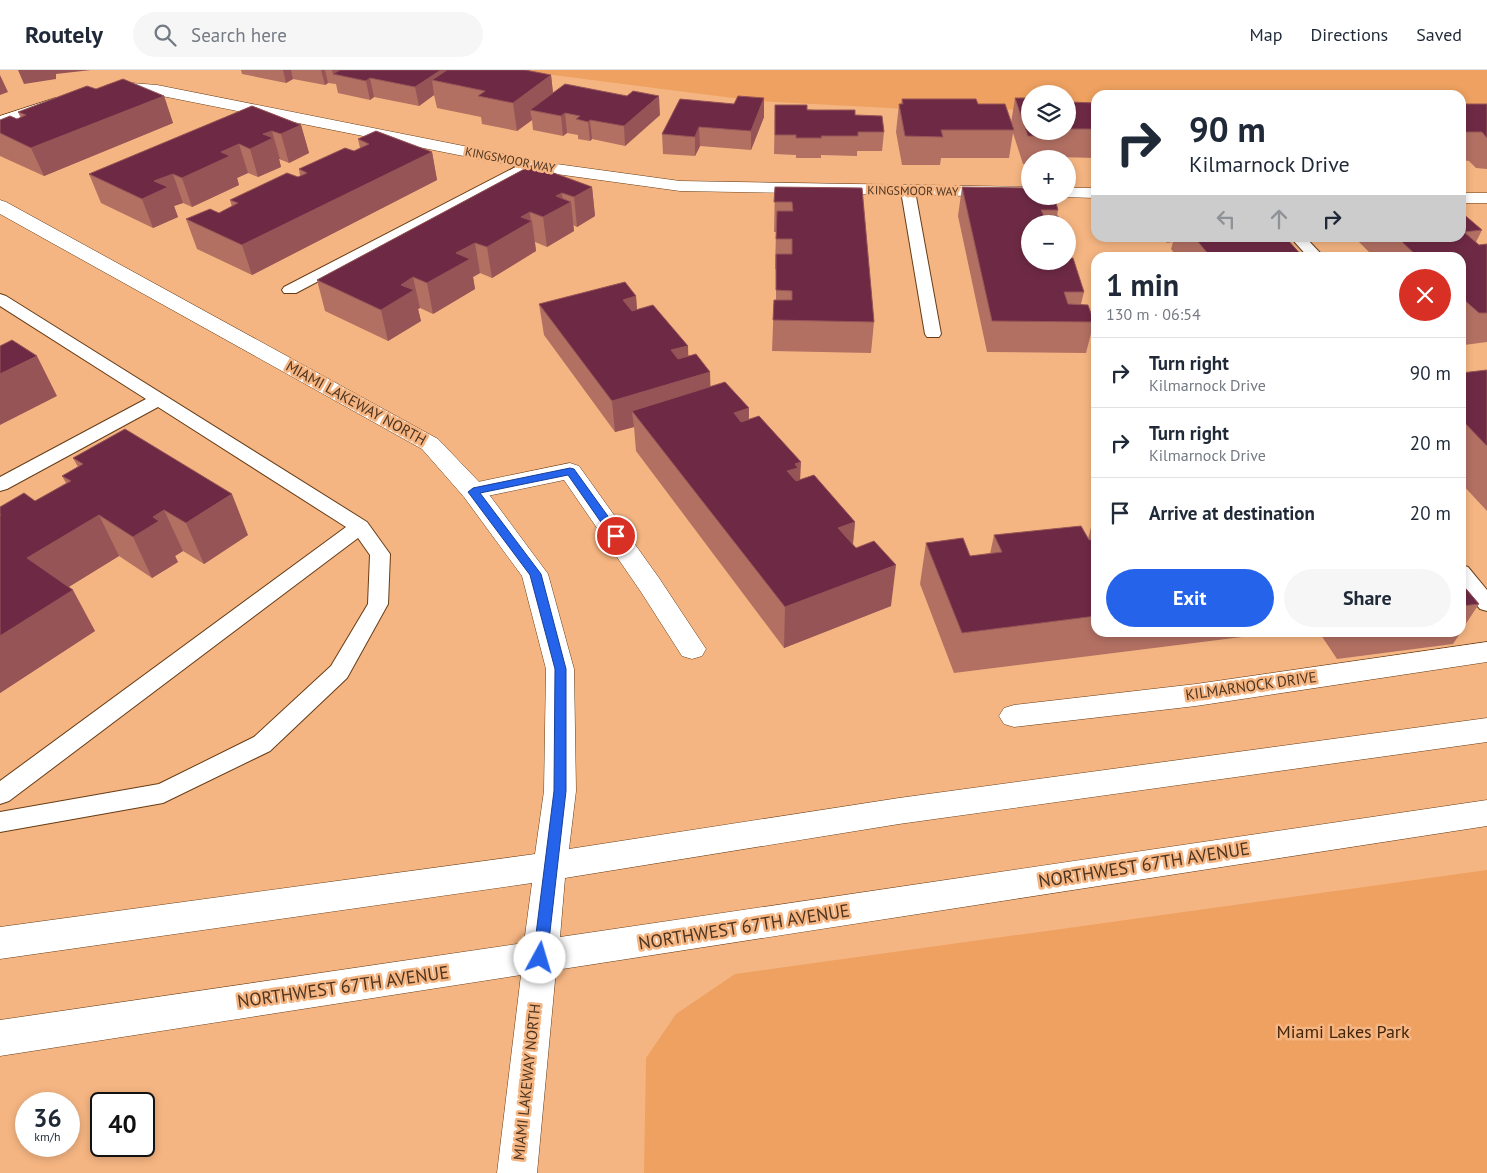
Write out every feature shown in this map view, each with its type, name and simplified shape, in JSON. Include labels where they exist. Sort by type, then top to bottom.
[{"type":"street","name":"KINGSMOOR WAY","points":[[93,93],[118,87],[157,90],[529,164],[680,186],[1021,192]]},
{"type":"street","points":[[0,121],[68,99]]},
{"type":"street","points":[[1076,193],[1091,193]]},
{"type":"street","points":[[1466,198],[1487,198]]},
{"type":"street","name":"MIAMI LAKEWAY NORTH","points":[[0,206],[430,444],[473,492],[535,574],[560,669],[560,791],[550,866],[517,1173]]},
{"type":"street","points":[[473,492],[570,471],[650,585],[692,649]]},
{"type":"street","name":"KILMARNOCK DRIVE","points":[[1014,716],[1196,695],[1487,652]]},
{"type":"street","points":[[0,943],[550,866],[899,811],[1487,730]]},
{"type":"street","name":"NORTHWEST 67TH AVENUE","points":[[0,1038],[540,958],[1487,813]]},
{"type":"lane","points":[[235,121],[261,110]]},
{"type":"lane","points":[[290,290],[529,164]]},
{"type":"lane","points":[[908,191],[933,334]]},
{"type":"lane","points":[[1302,242],[1312,252]]},
{"type":"lane","points":[[0,299],[360,527],[380,554],[378,604],[339,672],[262,744],[163,793],[0,822]]},
{"type":"lane","points":[[0,485],[158,399]]},
{"type":"lane","points":[[0,794],[360,527]]},
{"type":"lane","points":[[1466,578],[1487,604]]},
{"type":"green space","points":[[514,70],[1487,70],[1487,112],[1466,112],[1466,90],[1091,90],[1091,108],[1076,108],[1076,85],[1021,85],[1021,109],[944,111],[756,101]]},
{"type":"green space","name":"Miami Lakes Park","points":[[1487,870],[1487,1173],[644,1173],[646,1058],[676,1014],[735,974]]},
{"type":"building","points":[[340,70],[441,70],[415,87],[370,78],[366,81],[333,74]]},
{"type":"building","points":[[447,70],[525,70],[551,75],[513,103],[478,96],[485,91],[432,80]]},
{"type":"building","points":[[123,79],[164,96],[31,148],[0,133],[0,120],[10,116],[17,119],[26,115],[18,112],[87,86],[96,89]]},
{"type":"building","points":[[565,84],[627,96],[633,91],[659,96],[624,126],[590,120],[588,122],[576,119],[580,116],[565,113],[561,116],[530,110]]},
{"type":"building","points":[[738,96],[764,98],[751,131],[699,127],[695,137],[662,134],[680,99],[734,104]]},
{"type":"building","points":[[1015,98],[1021,98],[1021,116]]},
{"type":"building","points":[[902,99],[976,99],[978,104],[1005,104],[1014,130],[941,130],[943,137],[905,136],[899,104],[903,104]]},
{"type":"building","points":[[1076,102],[1091,103],[1091,129],[1076,129]]},
{"type":"building","points":[[1466,104],[1487,104],[1487,138],[1482,132],[1466,132]]},
{"type":"building","points":[[775,105],[807,105],[807,110],[855,110],[855,115],[882,116],[884,132],[858,132],[858,136],[821,136],[822,138],[796,138],[796,135],[775,135]]},
{"type":"building","points":[[252,106],[301,125],[281,134],[272,131],[263,134],[273,138],[250,149],[239,144],[221,152],[230,156],[182,178],[173,174],[154,181],[168,187],[142,199],[89,174]]},
{"type":"building","points":[[376,131],[432,152],[242,245],[186,219],[210,209],[219,213],[238,203],[230,200],[287,173],[298,177],[307,173],[299,169],[345,148],[354,151],[369,144],[358,139]]},
{"type":"building","points":[[532,165],[592,187],[574,197],[562,193],[556,196],[571,202],[543,217],[530,212],[521,217],[532,221],[487,247],[475,243],[456,253],[470,259],[427,283],[413,277],[401,285],[414,290],[381,310],[317,280]]},
{"type":"building","points":[[775,187],[862,188],[874,322],[773,320],[774,300],[792,300],[792,291],[776,290],[776,254],[792,254],[792,239],[776,239],[777,211],[793,211],[792,202],[774,202]]},
{"type":"building","points":[[962,187],[1021,188],[1021,205],[1057,205],[1058,210],[1041,210],[1044,215],[1021,215],[1021,270],[1076,270],[1076,267],[1084,292],[1064,292],[1068,304],[1088,305],[1091,322],[992,321]]},
{"type":"building","points":[[1466,216],[1482,230],[1466,232]]},
{"type":"building","points":[[1466,234],[1479,245],[1487,244],[1487,313],[1479,313],[1466,301],[1466,252],[1413,252],[1402,242],[1466,242]]},
{"type":"building","points":[[1198,242],[1290,242],[1299,252],[1207,252]]},
{"type":"building","points":[[625,282],[636,296],[623,300],[632,311],[653,305],[688,346],[671,350],[678,359],[696,354],[710,372],[612,401],[539,304]]},
{"type":"building","points":[[12,340],[37,356],[0,374],[0,346]]},
{"type":"building","points":[[1487,370],[1487,446],[1466,424],[1466,372]]},
{"type":"building","points":[[725,382],[749,408],[734,413],[741,422],[759,416],[801,462],[795,464],[798,468],[787,471],[796,481],[814,475],[855,522],[838,528],[856,548],[874,541],[896,565],[785,607],[632,411]]},
{"type":"building","points":[[125,429],[232,494],[186,523],[164,510],[153,517],[159,521],[133,537],[99,515],[27,558],[73,590],[0,636],[0,507],[24,493],[35,501],[71,481],[62,476],[83,464],[73,458]]},
{"type":"building","points":[[1081,526],[1089,540],[1091,540],[1091,617],[962,633],[926,543],[963,538],[970,556],[1002,552],[994,535]]},
{"type":"building","points":[[1466,589],[1479,604],[1466,605]]},
{"type":"route","points":[[540,958],[560,791],[560,669],[535,574],[473,492],[570,471],[616,536]]}]
